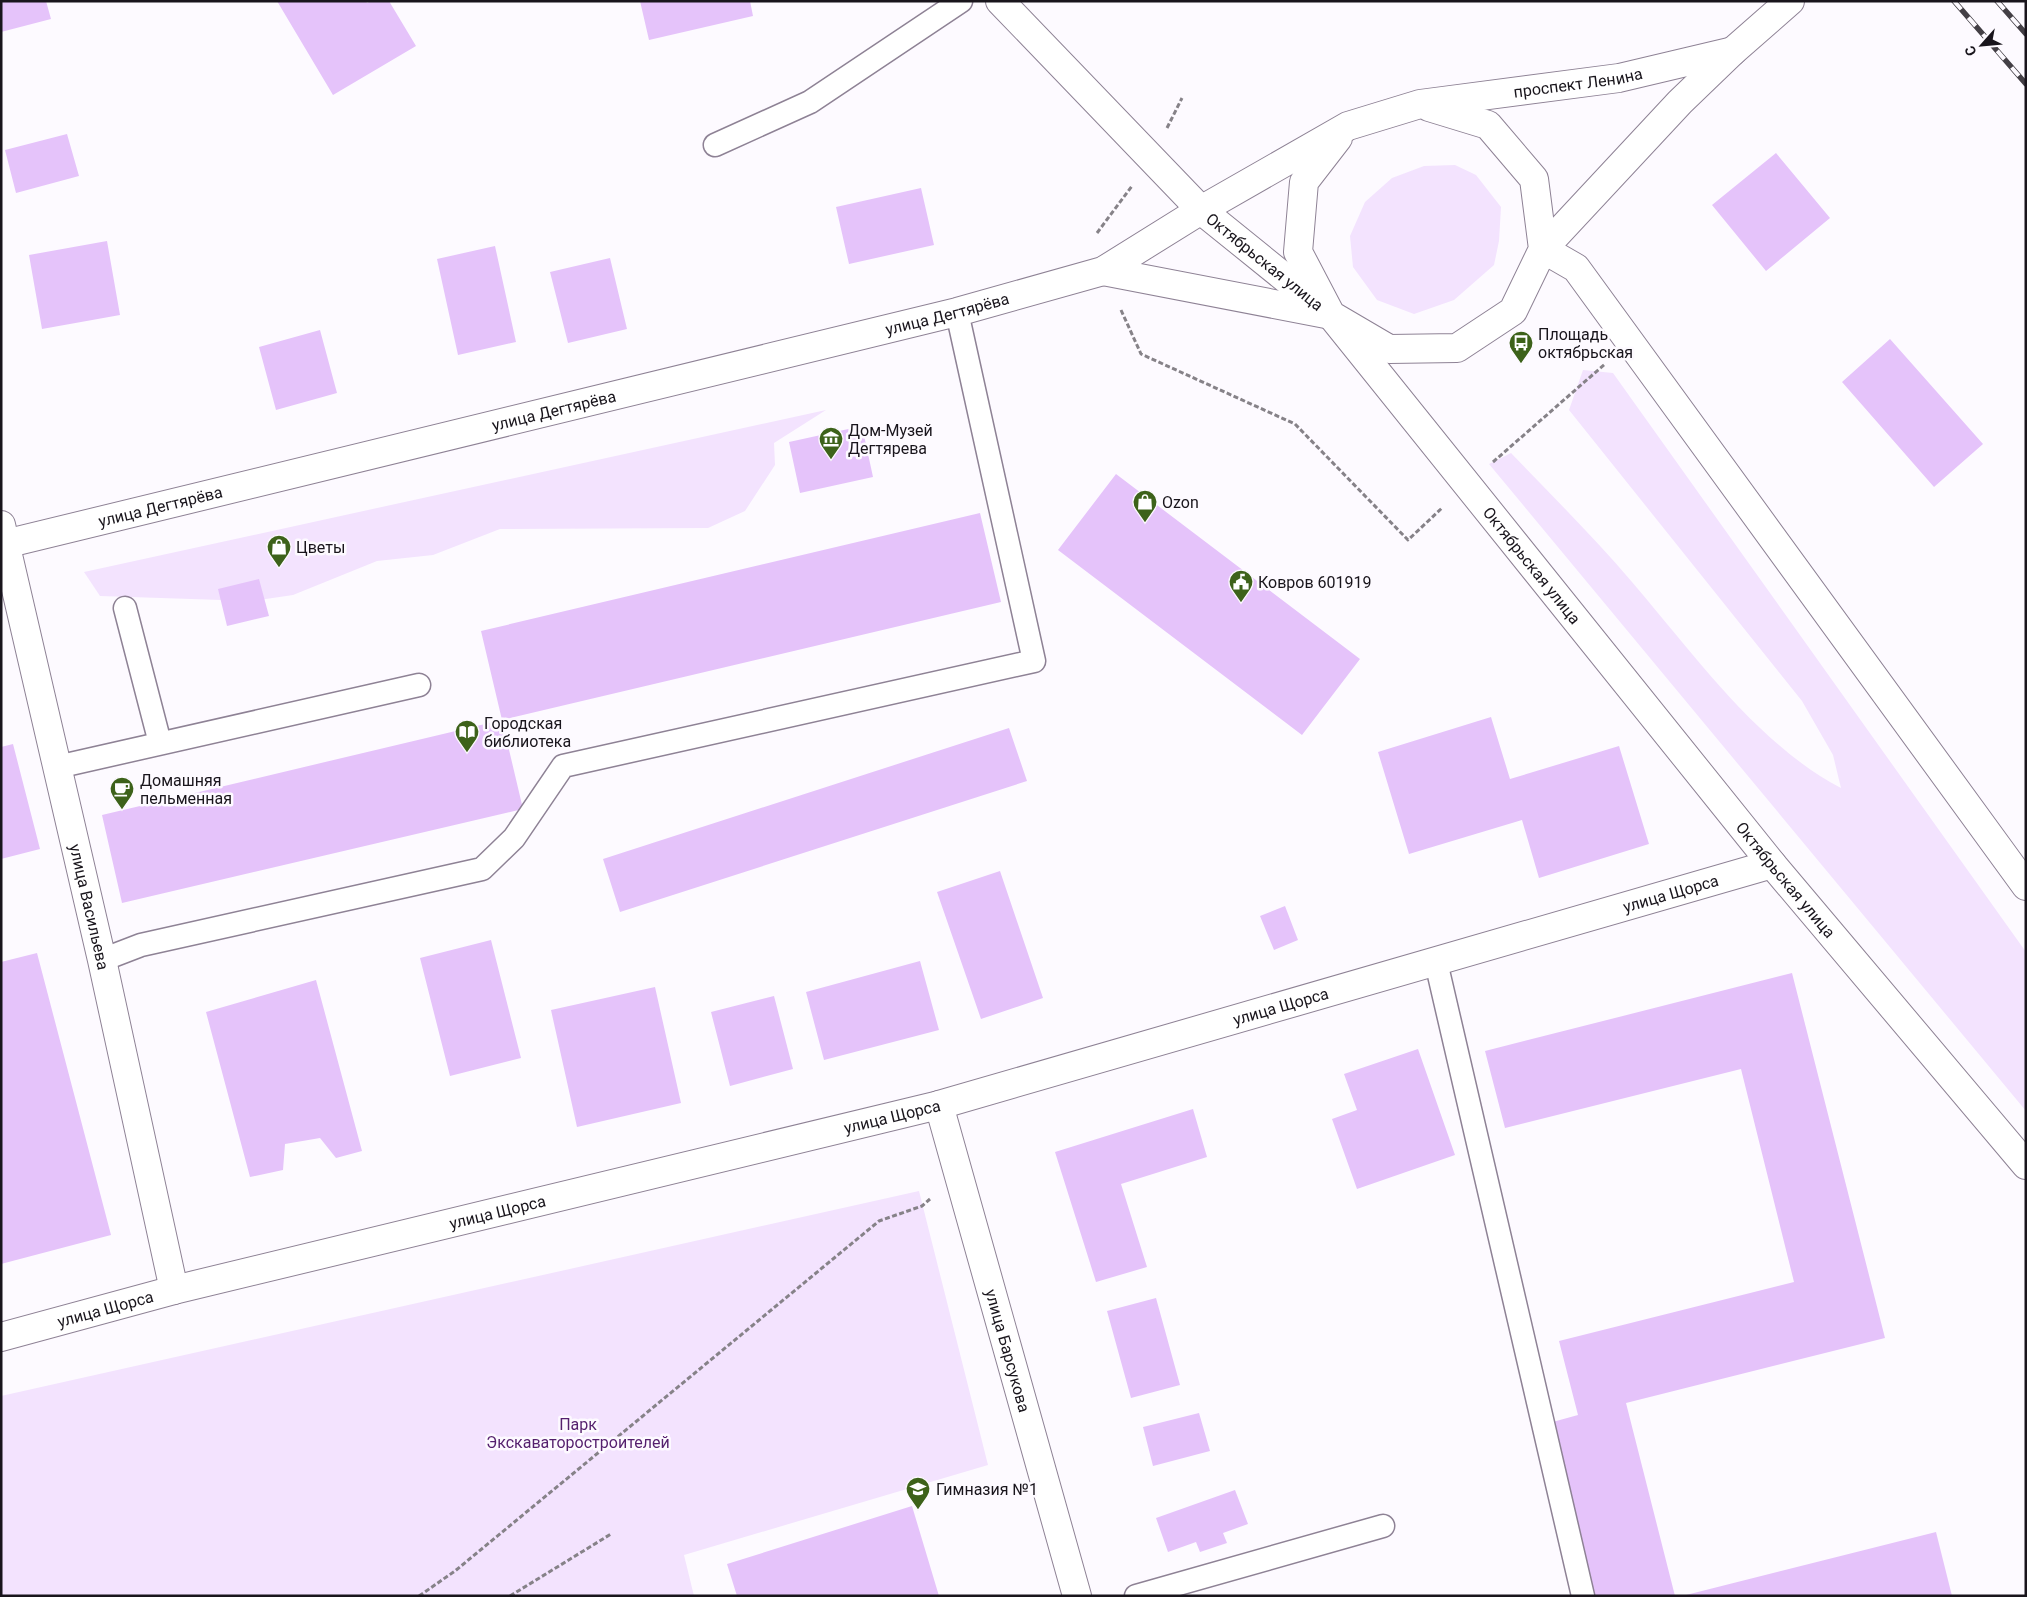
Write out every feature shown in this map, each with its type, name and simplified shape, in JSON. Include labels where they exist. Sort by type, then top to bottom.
[{"type":"street","name":"Октябрьская улица","points":[[1000,1],[1202,210],[1331,315],[1772,864],[2026,1165]]},
{"type":"street","name":"проспект Ленина","points":[[1542,250],[1680,102],[1733,51],[1790,1]]},
{"type":"street","name":"проспект Ленина","points":[[1348,126],[1420,104],[1619,78],[1733,51]]},
{"type":"street","points":[[1348,126],[1304,182],[1298,252],[1331,315],[1389,349],[1457,348],[1513,311],[1542,250],[1534,179],[1488,125],[1420,104]]},
{"type":"street","name":"улица Дегтярёва","points":[[3,538],[957,312],[1104,271],[1202,210],[1348,126]]},
{"type":"street","points":[[1542,250],[1576,268],[2026,886]]},
{"type":"street","name":"улица Дегтярёва","points":[[1104,271],[1331,315]]},
{"type":"street","name":"улица Васильева","points":[[3,538],[102,960],[174,1290]]},
{"type":"street","name":"улица Щорса","points":[[1,1337],[174,1290],[939,1105],[1772,864]]},
{"type":"street","name":"улица Барсукова","points":[[939,1105],[1077,1596]]},
{"type":"lane","points":[[715,145],[810,102],[961,1]]},
{"type":"lane","points":[[102,960],[141,945],[482,869],[514,838],[563,766],[1034,661],[957,312]]},
{"type":"lane","points":[[126,608],[160,743]]},
{"type":"lane","points":[[57,767],[419,685]]},
{"type":"lane","points":[[1436,962],[1583,1596]]},
{"type":"lane","points":[[1136,1596],[1383,1526]]},
{"type":"path","points":[[1182,98],[1152,159],[1096,233],[1104,271],[1141,354],[1295,424],[1408,540],[1466,484],[1630,342]]},
{"type":"path","points":[[419,1596],[455,1571],[879,1221],[922,1206],[958,1174]]},
{"type":"path","points":[[510,1596],[611,1534]]},
{"type":"green space","points":[[1455,165],[1476,175],[1501,207],[1499,241],[1494,265],[1454,300],[1414,314],[1377,300],[1353,267],[1350,236],[1365,202],[1392,178],[1424,166]]},
{"type":"green space","points":[[1583,370],[1613,373],[2026,952],[2026,1111],[1489,464],[1511,453],[1603,549],[1728,696],[1754,723],[1811,770],[1841,788],[1833,755],[1802,701],[1569,410]]},
{"type":"green space","points":[[826,410],[774,443],[775,465],[745,511],[708,528],[500,529],[433,555],[377,561],[293,595],[252,601],[100,596],[84,572]]},
{"type":"green space","name":"Парк Экскаваторостроителей","points":[[919,1191],[988,1465],[684,1555],[694,1596],[1,1596],[1,1396]]},
{"type":"building","points":[[1,1],[46,1],[51,19],[1,32]]},
{"type":"building","points":[[277,1],[366,1],[367,3],[371,1],[389,1],[416,46],[333,95]]},
{"type":"building","points":[[640,1],[750,1],[753,16],[649,40]]},
{"type":"building","points":[[67,134],[79,176],[16,193],[5,150]]},
{"type":"building","points":[[1776,153],[1830,218],[1766,271],[1712,205]]},
{"type":"building","points":[[921,188],[934,245],[849,264],[836,207]]},
{"type":"building","points":[[107,241],[120,315],[42,329],[29,255]]},
{"type":"building","points":[[495,246],[516,342],[458,355],[437,259]]},
{"type":"building","points":[[610,258],[627,329],[568,343],[550,272]]},
{"type":"building","points":[[320,330],[337,393],[276,410],[259,347]]},
{"type":"building","points":[[1890,339],[1983,444],[1934,487],[1842,382]]},
{"type":"building","name":"Дом-Музей Дегтярева","points":[[862,426],[873,477],[800,493],[789,442]]},
{"type":"building","points":[[1116,474],[1360,659],[1302,735],[1058,550]]},
{"type":"building","points":[[980,513],[1001,602],[502,720],[481,631]]},
{"type":"building","points":[[259,579],[269,616],[227,626],[218,589]]},
{"type":"building","points":[[1491,717],[1510,779],[1619,746],[1649,844],[1539,878],[1522,820],[1409,854],[1378,752]]},
{"type":"building","points":[[502,720],[523,809],[122,903],[102,815]]},
{"type":"building","points":[[1009,728],[1027,781],[620,912],[603,859]]},
{"type":"building","points":[[13,744],[40,849],[1,859],[1,747]]},
{"type":"building","points":[[1000,871],[1043,998],[981,1019],[937,892]]},
{"type":"building","points":[[1285,906],[1298,940],[1274,950],[1260,916]]},
{"type":"building","points":[[491,940],[521,1058],[450,1076],[420,958]]},
{"type":"building","points":[[37,953],[111,1235],[1,1264],[1,962]]},
{"type":"building","points":[[920,961],[939,1030],[824,1060],[806,992]]},
{"type":"building","points":[[1792,973],[1885,1338],[1626,1403],[1675,1596],[1593,1596],[1549,1423],[1578,1415],[1559,1341],[1794,1282],[1741,1069],[1505,1128],[1485,1051]]},
{"type":"building","points":[[316,980],[362,1151],[336,1158],[320,1138],[285,1144],[283,1170],[250,1177],[206,1012]]},
{"type":"building","points":[[655,987],[681,1103],[577,1127],[551,1010]]},
{"type":"building","points":[[774,996],[793,1069],[730,1086],[711,1012]]},
{"type":"building","points":[[1418,1049],[1455,1155],[1357,1189],[1332,1119],[1357,1110],[1344,1074]]},
{"type":"building","points":[[1193,1109],[1207,1157],[1121,1184],[1147,1267],[1096,1282],[1055,1152]]},
{"type":"building","points":[[1156,1298],[1180,1385],[1131,1398],[1107,1311]]},
{"type":"building","points":[[1199,1413],[1210,1451],[1153,1466],[1143,1427]]},
{"type":"building","points":[[1235,1490],[1248,1524],[1223,1533],[1227,1543],[1200,1552],[1196,1542],[1168,1552],[1156,1518]]},
{"type":"building","points":[[912,1506],[939,1596],[737,1596],[727,1564]]},
{"type":"building","points":[[1936,1532],[1952,1596],[1686,1596],[1686,1595]]},
{"type":"railway","points":[[1954,1],[2026,84]]},
{"type":"railway","points":[[1997,1],[2026,34]]},
{"type":"place","name":"Площадь октябрьская","points":[[1521,364]]},
{"type":"place","name":"Дом-Музей Дегтярева","points":[[831,460]]},
{"type":"place","name":"Ozon","points":[[1145,523]]},
{"type":"place","name":"Цветы","points":[[279,568]]},
{"type":"place","name":"Ковров 601919","points":[[1241,603]]},
{"type":"place","name":"Городская библиотека","points":[[467,753]]},
{"type":"place","name":"Домашняя пельменная","points":[[122,810]]},
{"type":"place","name":"Гимназия №1","points":[[918,1510]]}]
